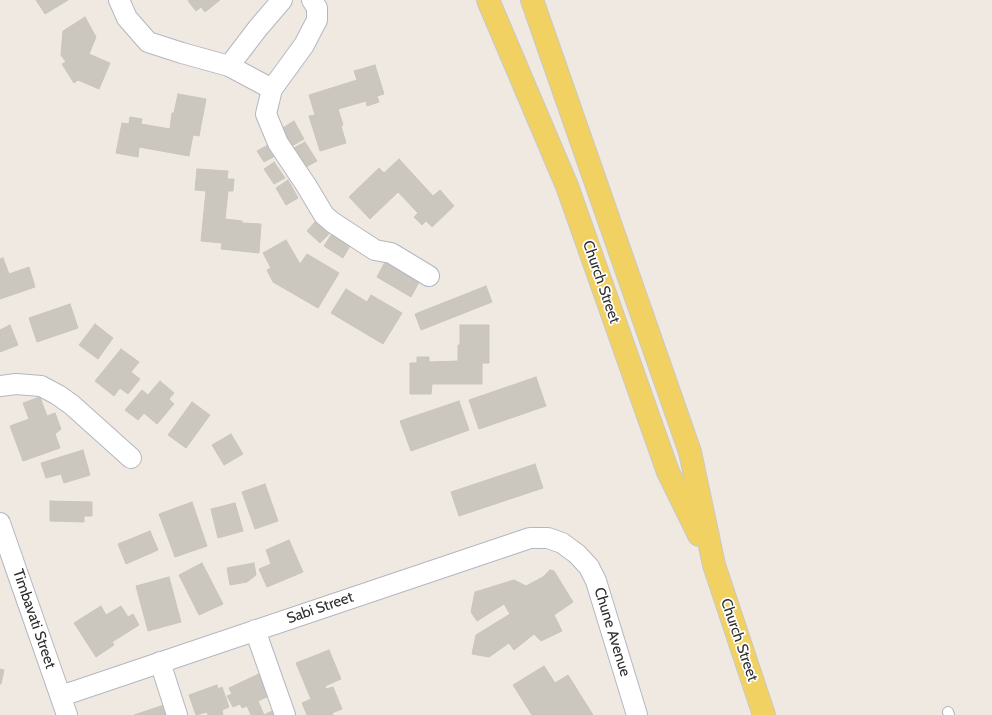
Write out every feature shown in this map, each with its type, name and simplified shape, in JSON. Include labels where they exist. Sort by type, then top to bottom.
[{"type":"main road","name":"Church Street","points":[[488,0],[568,186],[668,472],[714,565]]},
{"type":"main road","name":"Church Street","points":[[532,0],[690,452],[714,565],[764,715]]},
{"type":"street","points":[[119,0],[127,18],[148,42],[229,66],[272,89]]},
{"type":"street","points":[[229,66],[282,0]]},
{"type":"street","points":[[312,0],[317,8],[317,20],[304,45],[272,89],[266,114],[278,143],[324,215],[332,222],[375,250],[391,253],[429,276]]},
{"type":"street","points":[[0,386],[16,384],[41,386],[58,395],[72,405],[130,458]]},
{"type":"street","name":"Timbavati Street","points":[[0,523],[67,715]]},
{"type":"street","name":"Sabi Street","points":[[61,696],[530,538],[548,538],[562,543],[577,554]]},
{"type":"street","name":"Chune Avenue","points":[[577,554],[589,567],[596,580],[637,715]]},
{"type":"street","points":[[255,630],[285,715]]},
{"type":"street","points":[[160,662],[177,715]]},
{"type":"building","points":[[36,0],[68,0],[45,14]]},
{"type":"building","points":[[220,0],[205,12],[201,7],[196,11],[188,1]]},
{"type":"building","points":[[85,17],[96,37],[89,54],[110,63],[99,89],[78,80],[74,83],[62,64],[66,62],[61,55],[63,31]]},
{"type":"building","points":[[375,65],[384,94],[377,96],[379,102],[367,106],[366,101],[338,109],[343,125],[341,126],[346,143],[320,151],[309,116],[315,115],[309,95],[357,80],[354,71]]},
{"type":"building","points":[[178,94],[206,99],[199,136],[193,135],[189,156],[139,147],[138,157],[116,153],[122,123],[129,124],[130,117],[142,119],[141,124],[170,129],[172,113],[174,113]]},
{"type":"building","points":[[294,121],[304,139],[292,146],[281,129]]},
{"type":"building","points":[[305,142],[317,161],[304,168],[292,149]]},
{"type":"building","points":[[268,145],[275,156],[264,162],[257,151]]},
{"type":"building","points":[[399,159],[433,196],[440,190],[454,206],[432,227],[426,221],[422,225],[414,217],[418,213],[398,192],[370,219],[349,197],[379,168],[384,173]]},
{"type":"building","points":[[274,162],[285,178],[274,184],[264,169]]},
{"type":"building","points":[[197,169],[228,171],[227,179],[234,179],[233,191],[228,191],[225,219],[242,221],[242,223],[261,224],[259,253],[221,249],[222,243],[201,241],[206,191],[195,190]]},
{"type":"building","points":[[288,180],[298,198],[286,205],[276,188]]},
{"type":"building","points":[[315,222],[329,234],[320,243],[307,231]]},
{"type":"building","points":[[333,232],[351,244],[343,258],[324,246]]},
{"type":"building","points":[[286,240],[300,264],[307,254],[339,273],[318,308],[273,282],[267,270],[271,268],[263,253]]},
{"type":"building","points":[[3,258],[9,274],[29,267],[35,287],[0,299],[0,259]]},
{"type":"building","points":[[385,262],[419,282],[411,297],[377,277]]},
{"type":"building","points":[[486,286],[492,302],[421,330],[415,314]]},
{"type":"building","points":[[346,289],[367,302],[371,295],[402,313],[383,344],[331,313]]},
{"type":"building","points":[[70,304],[78,328],[37,342],[29,318]]},
{"type":"building","points":[[95,324],[113,338],[98,359],[79,345]]},
{"type":"building","points":[[10,325],[18,345],[0,352],[0,330]]},
{"type":"building","points":[[460,325],[489,325],[489,363],[482,363],[482,384],[432,384],[431,394],[410,394],[410,363],[417,363],[417,357],[429,357],[429,362],[458,361]]},
{"type":"building","points":[[121,349],[139,362],[131,372],[140,379],[128,394],[120,388],[114,396],[95,381]]},
{"type":"building","points":[[536,377],[546,406],[479,429],[469,400]]},
{"type":"building","points":[[160,381],[174,393],[169,399],[174,404],[157,424],[144,413],[138,420],[125,410],[142,390],[148,395]]},
{"type":"building","points":[[40,397],[47,416],[55,413],[61,429],[55,434],[60,448],[23,461],[10,426],[29,419],[23,403]]},
{"type":"building","points":[[459,401],[469,430],[411,451],[400,421]]},
{"type":"building","points":[[192,402],[210,415],[186,448],[168,435]]},
{"type":"building","points":[[231,434],[243,454],[224,465],[212,445]]},
{"type":"building","points":[[83,450],[90,475],[64,483],[61,474],[46,478],[41,463]]},
{"type":"building","points":[[535,464],[543,488],[459,516],[451,492]]},
{"type":"building","points":[[265,484],[278,521],[255,529],[242,492]]},
{"type":"building","points":[[50,501],[92,502],[92,516],[84,516],[84,522],[50,521]]},
{"type":"building","points":[[192,502],[207,546],[175,557],[159,514]]},
{"type":"building","points":[[235,503],[243,531],[218,538],[211,509]]},
{"type":"building","points":[[150,531],[158,550],[126,564],[118,544]]},
{"type":"building","points":[[289,540],[303,572],[267,587],[259,569],[271,564],[266,550]]},
{"type":"building","points":[[202,563],[223,604],[199,615],[179,575]]},
{"type":"building","points":[[254,563],[256,575],[247,582],[230,585],[227,568]]},
{"type":"building","points":[[550,570],[554,571],[573,602],[554,615],[562,631],[541,641],[534,634],[514,650],[509,643],[489,657],[472,654],[476,635],[510,614],[504,604],[477,621],[471,612],[475,592],[514,580],[526,586],[543,577]]},
{"type":"building","points":[[169,577],[181,622],[148,631],[136,586]]},
{"type":"building","points":[[101,606],[106,615],[121,606],[128,617],[133,614],[139,625],[112,642],[114,645],[96,657],[74,623]]},
{"type":"building","points":[[329,650],[341,679],[325,686],[326,689],[333,687],[342,709],[332,713],[333,715],[307,715],[302,703],[311,699],[296,663]]},
{"type":"building","points":[[544,666],[555,683],[568,675],[593,715],[532,715],[513,685]]},
{"type":"building","points":[[0,669],[4,670],[1,684],[0,684]]},
{"type":"building","points":[[263,672],[273,694],[258,701],[264,715],[251,715],[247,706],[242,708],[240,704],[233,707],[227,696],[232,694],[229,688]]},
{"type":"building","points":[[217,685],[218,689],[222,687],[229,707],[222,710],[223,715],[208,715],[207,712],[196,715],[189,695]]},
{"type":"building","points":[[164,705],[167,715],[134,715]]},
{"type":"building","points":[[274,710],[276,715],[264,715]]}]
